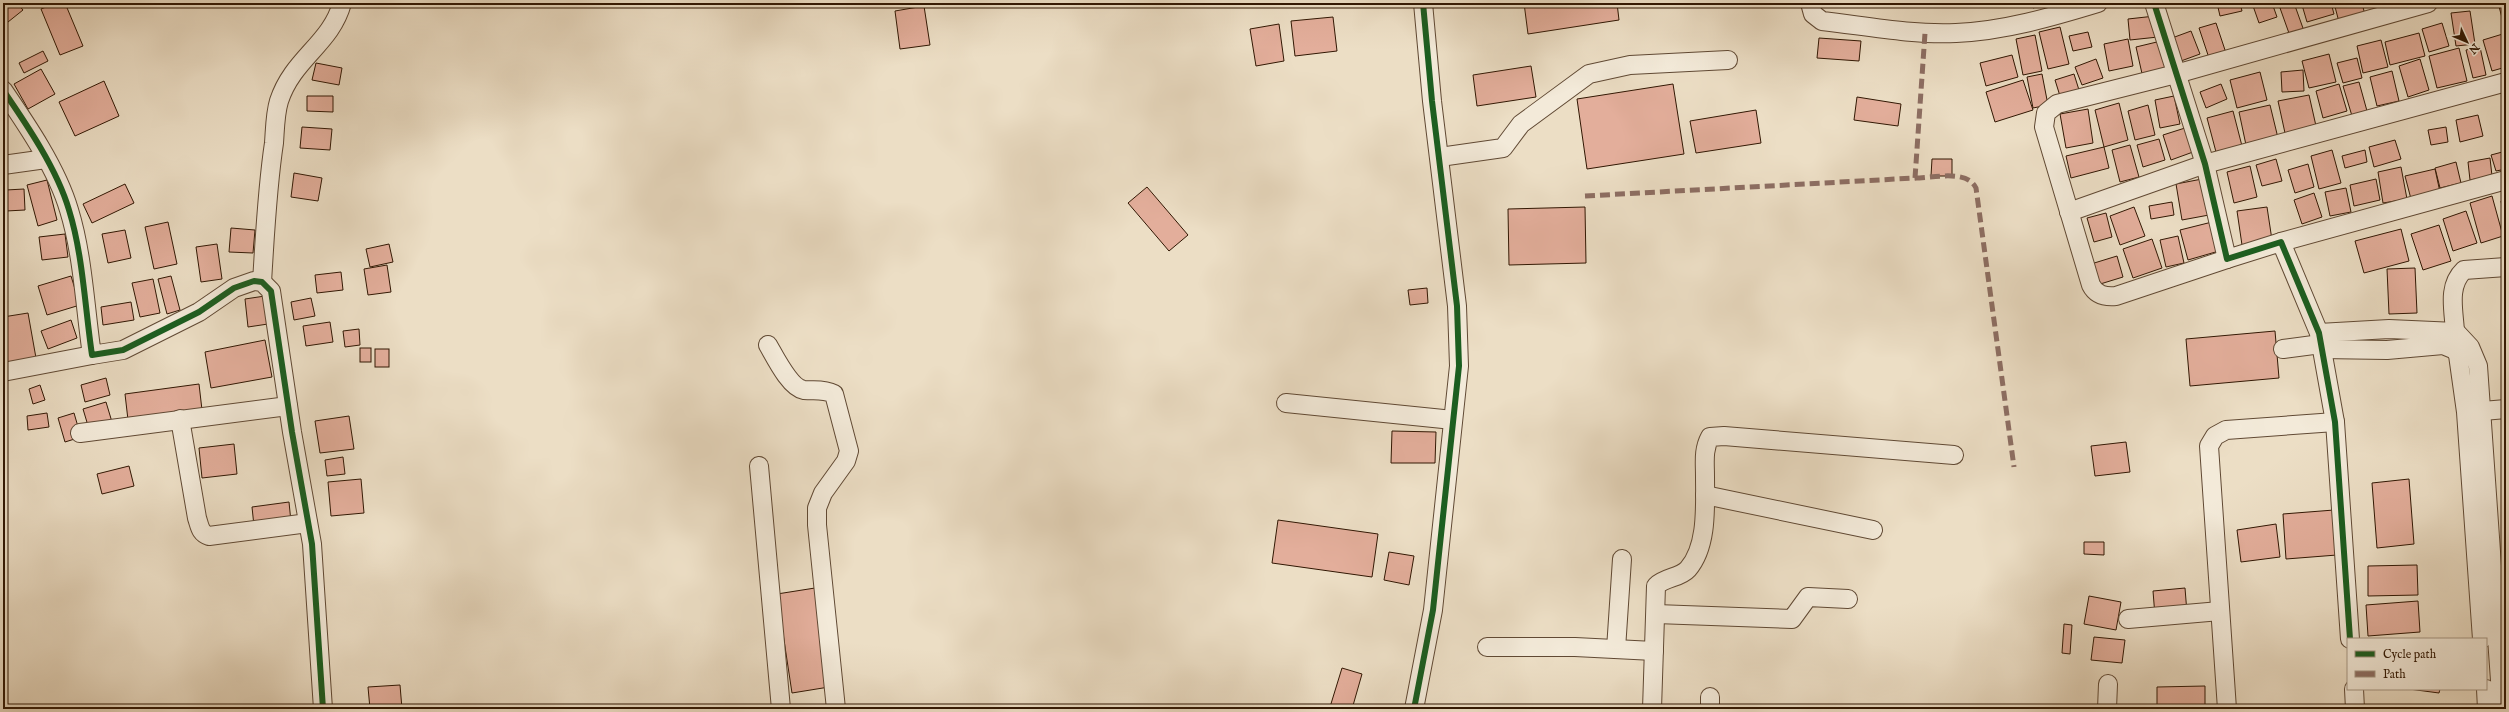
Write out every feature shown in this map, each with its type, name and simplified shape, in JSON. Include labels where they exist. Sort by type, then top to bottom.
[{"type":"street","points":[[262,282],[267,188],[279,101],[293,72],[335,24],[342,3]]},
{"type":"street","points":[[1414,709],[1433,610],[1459,366],[1457,306],[1432,101],[1423,3]]},
{"type":"street","points":[[1810,3],[1813,14],[1822,21],[1925,33],[1955,33],[1996,30],[2098,3]]},
{"type":"street","points":[[2154,3],[2205,164],[2227,259]]},
{"type":"street","points":[[2428,3],[2176,74],[2057,104],[2046,113],[2044,127],[2091,285],[2096,292],[2105,296],[2116,296],[2281,242],[2506,180]]},
{"type":"street","points":[[1440,157],[1503,148],[1521,124],[1589,74],[1630,65],[1728,60]]},
{"type":"street","points":[[2069,212],[2205,164],[2506,82]]},
{"type":"street","points":[[3,90],[46,159],[69,209],[74,229],[92,355]]},
{"type":"street","points":[[3,165],[46,159]]},
{"type":"street","points":[[2281,242],[2321,342],[2335,422],[2350,638]]},
{"type":"street","points":[[2474,412],[2455,350],[2456,332],[2452,291],[2457,277],[2464,270],[2506,267]]},
{"type":"street","points":[[3,372],[123,350],[198,312],[234,288],[254,281],[262,282],[272,291],[288,406],[312,551],[323,709]]},
{"type":"street","points":[[2387,350],[2389,329]]},
{"type":"street","points":[[2283,349],[2389,329],[2456,332],[2470,347],[2476,359],[2474,412],[2492,561],[2502,709]]},
{"type":"street","points":[[2321,342],[2387,350],[2442,345],[2455,350]]},
{"type":"street","points":[[768,345],[788,379],[802,390],[827,391],[834,394],[849,451],[846,461],[823,493],[817,508],[817,525],[836,709]]},
{"type":"street","points":[[1286,403],[1454,420]]},
{"type":"street","points":[[80,434],[180,419],[288,406]]},
{"type":"street","points":[[2474,412],[2506,409]]},
{"type":"street","points":[[180,419],[197,518],[200,529],[204,534],[209,536],[308,523]]},
{"type":"street","points":[[2228,709],[2209,451],[2212,439],[2218,433],[2226,430],[2335,422]]},
{"type":"street","points":[[1652,709],[1656,586],[1662,581],[1684,573],[1694,560],[1702,530],[1705,496],[1705,448],[1710,437],[1715,436],[1849,445],[1954,455]]},
{"type":"street","points":[[759,466],[781,709]]},
{"type":"street","points":[[1705,496],[1873,530]]},
{"type":"street","points":[[1616,649],[1622,559]]},
{"type":"street","points":[[2482,638],[2492,561]]},
{"type":"street","points":[[1656,614],[1792,618],[1808,597],[1848,600]]},
{"type":"street","points":[[2128,619],[2220,611]]},
{"type":"street","points":[[1487,647],[1616,649],[1654,652]]},
{"type":"street","points":[[2107,709],[2108,684]]},
{"type":"street","points":[[2354,690],[2355,709]]},
{"type":"street","points":[[2486,690],[2487,709]]},
{"type":"building","points":[[3,3],[17,3],[23,10],[3,26]]},
{"type":"building","points":[[56,3],[65,3],[83,46],[60,55],[41,9]]},
{"type":"building","points":[[1524,3],[1617,3],[1619,20],[1528,34]]},
{"type":"building","points":[[2031,3],[2050,3],[2033,8]]},
{"type":"building","points":[[2217,3],[2240,3],[2242,11],[2220,16]]},
{"type":"building","points":[[2252,3],[2272,3],[2277,17],[2259,23]]},
{"type":"building","points":[[2294,3],[2304,31],[2290,36],[2280,8]]},
{"type":"building","points":[[2310,3],[2331,3],[2334,14],[2307,22],[2302,5]]},
{"type":"building","points":[[2334,3],[2362,3],[2365,15],[2339,22]]},
{"type":"building","points":[[2498,3],[2506,3],[2506,25],[2504,25]]},
{"type":"building","points":[[924,6],[930,45],[900,49],[895,11]]},
{"type":"building","points":[[2470,11],[2475,44],[2456,46],[2451,13]]},
{"type":"building","points":[[2155,16],[2158,37],[2130,40],[2128,19]]},
{"type":"building","points":[[1333,17],[1337,51],[1295,56],[1291,21]]},
{"type":"building","points":[[2216,23],[2226,53],[2209,58],[2199,28]]},
{"type":"building","points":[[2442,23],[2449,46],[2429,52],[2422,29]]},
{"type":"building","points":[[1279,24],[1284,61],[1256,66],[1250,29]]},
{"type":"building","points":[[2060,27],[2069,64],[2048,69],[2039,32]]},
{"type":"building","points":[[2191,31],[2200,54],[2181,61],[2172,38]]},
{"type":"building","points":[[2088,32],[2092,47],[2073,51],[2069,36]]},
{"type":"building","points":[[2419,33],[2425,56],[2390,65],[2385,42]]},
{"type":"building","points":[[2506,33],[2506,67],[2492,71],[2483,40]]},
{"type":"building","points":[[2035,35],[2042,71],[2023,75],[2016,39]]},
{"type":"building","points":[[1819,38],[1861,41],[1859,61],[1817,58]]},
{"type":"building","points":[[2128,39],[2133,66],[2109,71],[2104,44]]},
{"type":"building","points":[[2381,40],[2388,67],[2363,73],[2357,46]]},
{"type":"building","points":[[2161,41],[2168,72],[2143,78],[2136,47]]},
{"type":"building","points":[[2480,47],[2486,75],[2473,78],[2466,50]]},
{"type":"building","points":[[2459,48],[2467,81],[2437,88],[2429,56]]},
{"type":"building","points":[[43,51],[48,61],[24,73],[19,63]]},
{"type":"building","points":[[2329,54],[2336,82],[2309,88],[2302,61]]},
{"type":"building","points":[[2012,55],[2018,77],[1986,86],[1980,63]]},
{"type":"building","points":[[2357,58],[2362,78],[2343,83],[2337,63]]},
{"type":"building","points":[[2096,59],[2103,78],[2082,85],[2075,67]]},
{"type":"building","points":[[2420,59],[2429,90],[2408,97],[2399,66]]},
{"type":"building","points":[[316,63],[342,68],[339,85],[312,80]]},
{"type":"building","points":[[1531,66],[1536,97],[1477,106],[1473,75]]},
{"type":"building","points":[[41,69],[55,94],[28,109],[14,84]]},
{"type":"building","points":[[2303,70],[2304,91],[2282,92],[2281,72]]},
{"type":"building","points":[[2392,71],[2399,101],[2377,106],[2370,77]]},
{"type":"building","points":[[2260,72],[2267,100],[2237,108],[2230,80]]},
{"type":"building","points":[[2042,74],[2048,105],[2033,108],[2027,77]]},
{"type":"building","points":[[2074,74],[2079,90],[2060,96],[2055,80]]},
{"type":"building","points":[[2023,80],[2033,110],[1995,122],[1986,92]]},
{"type":"building","points":[[104,81],[119,116],[75,136],[59,102]]},
{"type":"building","points":[[2359,82],[2367,111],[2352,116],[2343,86]]},
{"type":"building","points":[[1673,84],[1684,154],[1587,169],[1577,99]]},
{"type":"building","points":[[2221,84],[2227,99],[2206,108],[2200,92]]},
{"type":"building","points":[[2339,84],[2347,111],[2323,118],[2316,91]]},
{"type":"building","points":[[2309,95],[2316,126],[2285,133],[2278,101]]},
{"type":"building","points":[[307,96],[333,96],[333,112],[307,111]]},
{"type":"building","points":[[2174,96],[2180,124],[2160,128],[2155,100]]},
{"type":"building","points":[[1857,97],[1901,104],[1898,126],[1854,120]]},
{"type":"building","points":[[2119,103],[2128,140],[2104,147],[2095,110]]},
{"type":"building","points":[[2148,105],[2155,135],[2135,140],[2128,111]]},
{"type":"building","points":[[2270,105],[2278,138],[2246,145],[2239,112]]},
{"type":"building","points":[[2088,109],[2093,143],[2066,148],[2060,114]]},
{"type":"building","points":[[1756,110],[1761,143],[1696,153],[1690,121]]},
{"type":"building","points":[[2233,111],[2242,146],[2216,152],[2207,118]]},
{"type":"building","points":[[2478,115],[2483,136],[2460,142],[2456,120]]},
{"type":"building","points":[[302,127],[332,129],[330,150],[300,148]]},
{"type":"building","points":[[2446,127],[2448,142],[2431,145],[2428,130]]},
{"type":"building","points":[[2185,128],[2193,152],[2171,160],[2163,135]]},
{"type":"building","points":[[2159,139],[2165,160],[2143,167],[2137,145]]},
{"type":"building","points":[[2395,140],[2401,159],[2374,167],[2369,147]]},
{"type":"building","points":[[2130,145],[2139,177],[2120,182],[2112,150]]},
{"type":"building","points":[[2104,147],[2109,168],[2071,178],[2066,156]]},
{"type":"building","points":[[2332,150],[2341,183],[2319,189],[2311,156]]},
{"type":"building","points":[[2365,150],[2367,162],[2345,168],[2342,156]]},
{"type":"building","points":[[2506,151],[2506,169],[2496,171],[2491,155]]},
{"type":"building","points":[[2490,158],[2492,176],[2470,180],[2468,162]]},
{"type":"building","points":[[1932,159],[1952,159],[1952,176],[1931,176]]},
{"type":"building","points":[[2276,159],[2282,181],[2262,186],[2256,165]]},
{"type":"building","points":[[2456,162],[2461,183],[2440,188],[2435,168]]},
{"type":"building","points":[[2308,164],[2314,187],[2295,193],[2288,170]]},
{"type":"building","points":[[2250,166],[2257,197],[2234,203],[2227,172]]},
{"type":"building","points":[[2401,167],[2407,199],[2383,203],[2378,172]]},
{"type":"building","points":[[2435,169],[2440,192],[2411,199],[2405,176]]},
{"type":"building","points":[[294,173],[322,178],[318,201],[291,197]]},
{"type":"building","points":[[2202,179],[2209,215],[2182,220],[2176,184]]},
{"type":"building","points":[[2376,179],[2380,200],[2354,206],[2350,185]]},
{"type":"building","points":[[47,180],[57,220],[38,226],[27,185]]},
{"type":"building","points":[[125,184],[134,203],[92,223],[83,204]]},
{"type":"building","points":[[1147,187],[1188,235],[1169,251],[1128,203]]},
{"type":"building","points":[[2346,188],[2351,212],[2330,216],[2325,192]]},
{"type":"building","points":[[24,189],[25,210],[6,211],[6,190]]},
{"type":"building","points":[[2314,193],[2322,217],[2302,224],[2294,200]]},
{"type":"building","points":[[2492,196],[2503,236],[2481,243],[2470,203]]},
{"type":"building","points":[[2506,200],[2506,229],[2501,201]]},
{"type":"building","points":[[2172,202],[2174,215],[2151,219],[2149,206]]},
{"type":"building","points":[[1585,207],[1586,263],[1509,265],[1508,209]]},
{"type":"building","points":[[2134,207],[2145,236],[2120,245],[2110,216]]},
{"type":"building","points":[[2267,207],[2272,240],[2242,245],[2237,211]]},
{"type":"building","points":[[2466,211],[2477,243],[2453,251],[2443,219]]},
{"type":"building","points":[[2106,213],[2112,237],[2094,242],[2087,218]]},
{"type":"building","points":[[168,222],[177,264],[154,269],[145,227]]},
{"type":"building","points":[[2212,222],[2219,251],[2188,260],[2180,230]]},
{"type":"building","points":[[2439,225],[2451,261],[2423,270],[2411,234]]},
{"type":"building","points":[[231,228],[255,230],[253,253],[229,252]]},
{"type":"building","points":[[2401,229],[2409,261],[2364,273],[2355,241]]},
{"type":"building","points":[[125,230],[131,258],[108,263],[102,234]]},
{"type":"building","points":[[65,234],[68,257],[42,260],[39,237]]},
{"type":"building","points":[[2178,236],[2184,263],[2166,267],[2160,240]]},
{"type":"building","points":[[2152,239],[2162,268],[2133,278],[2123,249]]},
{"type":"building","points":[[217,244],[222,279],[201,282],[196,247]]},
{"type":"building","points":[[389,244],[393,262],[370,267],[366,249]]},
{"type":"building","points":[[2117,256],[2123,277],[2097,285],[2091,264]]},
{"type":"building","points":[[387,265],[391,292],[368,295],[364,269]]},
{"type":"building","points":[[2415,268],[2417,313],[2389,314],[2387,269]]},
{"type":"building","points":[[341,272],[343,290],[317,293],[315,275]]},
{"type":"building","points":[[71,276],[80,305],[47,315],[38,286]]},
{"type":"building","points":[[171,276],[180,310],[167,314],[158,279]]},
{"type":"building","points":[[153,279],[160,313],[140,317],[132,283]]},
{"type":"building","points":[[1427,288],[1428,303],[1410,305],[1408,290]]},
{"type":"building","points":[[265,296],[268,324],[248,327],[245,299]]},
{"type":"building","points":[[311,298],[315,316],[294,320],[291,302]]},
{"type":"building","points":[[131,302],[134,320],[103,325],[101,307]]},
{"type":"building","points":[[28,313],[36,358],[7,363],[3,341],[3,317]]},
{"type":"building","points":[[71,320],[77,338],[48,349],[41,331]]},
{"type":"building","points":[[330,322],[333,342],[306,346],[303,326]]},
{"type":"building","points":[[359,329],[360,345],[345,347],[343,331]]},
{"type":"building","points":[[2275,331],[2279,378],[2190,386],[2186,339]]},
{"type":"building","points":[[265,340],[272,377],[211,388],[205,352]]},
{"type":"building","points":[[360,348],[371,348],[371,362],[360,362]]},
{"type":"building","points":[[375,349],[389,349],[389,367],[375,367]]},
{"type":"building","points":[[106,378],[110,395],[85,402],[81,385]]},
{"type":"building","points":[[199,384],[202,410],[128,420],[125,394]]},
{"type":"building","points":[[40,385],[45,400],[33,404],[29,389]]},
{"type":"building","points":[[106,402],[112,422],[89,429],[83,409]]},
{"type":"building","points":[[47,413],[49,427],[28,430],[27,416]]},
{"type":"building","points":[[74,413],[81,437],[65,442],[58,418]]},
{"type":"building","points":[[349,416],[354,449],[320,453],[315,421]]},
{"type":"building","points":[[1392,431],[1436,432],[1435,463],[1391,463]]},
{"type":"building","points":[[2126,442],[2130,472],[2095,476],[2091,446]]},
{"type":"building","points":[[234,444],[237,474],[202,478],[199,448]]},
{"type":"building","points":[[343,457],[345,474],[327,476],[325,460]]},
{"type":"building","points":[[129,466],[134,486],[102,494],[97,474]]},
{"type":"building","points":[[361,479],[364,513],[331,516],[328,482]]},
{"type":"building","points":[[2409,479],[2414,544],[2377,548],[2372,483]]},
{"type":"building","points":[[289,502],[291,522],[254,526],[252,507]]},
{"type":"building","points":[[2334,510],[2337,555],[2286,559],[2283,514]]},
{"type":"building","points":[[1278,520],[1378,534],[1372,577],[1272,563]]},
{"type":"building","points":[[2276,524],[2280,557],[2241,562],[2237,530]]},
{"type":"building","points":[[2084,542],[2104,542],[2104,555],[2084,554]]},
{"type":"building","points":[[1389,552],[1414,556],[1409,585],[1384,580]]},
{"type":"building","points":[[2417,565],[2418,595],[2368,596],[2368,566]]},
{"type":"building","points":[[815,588],[829,687],[792,693],[777,594]]},
{"type":"building","points":[[2185,588],[2187,613],[2155,616],[2153,591]]},
{"type":"building","points":[[2089,596],[2121,602],[2116,630],[2084,624]]},
{"type":"building","points":[[2418,601],[2420,632],[2368,636],[2366,605]]},
{"type":"building","points":[[2064,624],[2072,625],[2070,654],[2062,653]]},
{"type":"building","points":[[2094,637],[2125,640],[2122,663],[2091,660]]},
{"type":"building","points":[[1342,668],[1362,674],[1352,709],[1330,707]]},
{"type":"building","points":[[400,685],[402,709],[370,709],[368,687]]},
{"type":"building","points":[[2205,686],[2205,709],[2157,709],[2157,687]]},
{"type":"building","points":[[2416,690],[2440,690],[2439,693]]},
{"type":"marked path","points":[[1585,196],[1915,178],[1925,33]]},
{"type":"marked path","points":[[1915,178],[1957,176],[1972,182],[1976,188],[2014,467]]},
{"type":"cycle path","points":[[1414,709],[1433,610],[1459,366],[1457,306],[1432,101],[1423,3]]},
{"type":"cycle path","points":[[2154,3],[2205,164],[2227,259],[2281,242],[2319,333],[2335,422],[2350,638]]},
{"type":"cycle path","points":[[3,90],[49,163],[64,195],[78,245],[92,355],[123,350],[199,312],[234,288],[254,281],[262,282],[271,291],[292,432],[312,544],[323,709]]}]
